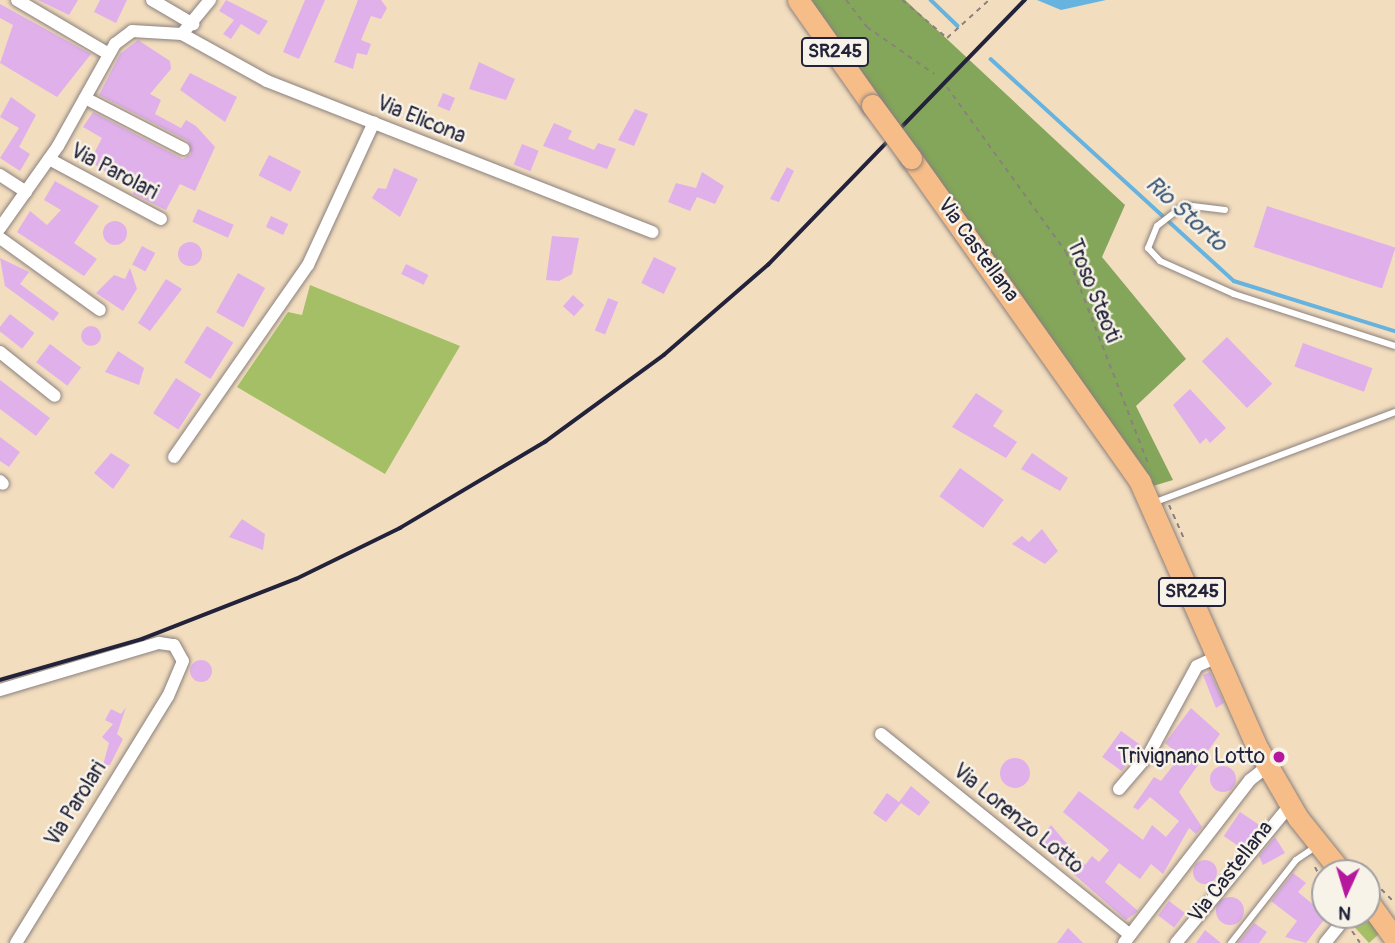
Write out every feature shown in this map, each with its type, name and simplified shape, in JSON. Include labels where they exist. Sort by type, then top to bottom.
[{"type":"main road","name":"Via Castellana","points":[[798,0],[1103,424],[1152,504],[1217,657],[1268,766],[1290,805],[1318,845],[1338,859]]},
{"type":"main road","points":[[1381,912],[1395,939]]},
{"type":"street","points":[[17,0],[107,53]]},
{"type":"street","points":[[152,0],[193,24]]},
{"type":"street","points":[[0,228],[49,159],[85,98],[107,53],[132,31],[182,34],[193,24],[210,0]]},
{"type":"street","name":"Via Elicona","points":[[182,34],[241,69],[652,232]]},
{"type":"street","points":[[85,98],[184,149]]},
{"type":"street","points":[[174,457],[308,265],[374,122]]},
{"type":"street","name":"Via Parolari","points":[[49,159],[161,219]]},
{"type":"street","points":[[0,175],[26,192]]},
{"type":"street","points":[[0,238],[100,310]]},
{"type":"street","points":[[0,352],[55,396]]},
{"type":"street","name":"Via Parolari","points":[[0,690],[169,643],[183,660],[173,688],[16,943]]},
{"type":"street","points":[[1119,789],[1149,754],[1197,666],[1217,657]]},
{"type":"street","name":"Via Lorenzo Lotto","points":[[881,734],[1127,939],[1250,779],[1268,766]]},
{"type":"street","name":"Via Castellana","points":[[1176,943],[1290,805]]},
{"type":"street","points":[[1325,943],[1338,929]]},
{"type":"lane","points":[[1225,210],[1184,205],[1157,226],[1149,248],[1186,275],[1395,346]]},
{"type":"lane","points":[[1152,504],[1395,412]]},
{"type":"lane","name":"Via Castellana","points":[[1231,943],[1296,860],[1318,845]]},
{"type":"path","points":[[846,0],[867,27],[934,74]]},
{"type":"path","points":[[902,0],[947,38],[989,0]]},
{"type":"path","name":"Troso Steoti","points":[[947,87],[1066,252],[1153,473]]},
{"type":"path","points":[[1173,512],[1188,548]]},
{"type":"green space","points":[[809,0],[905,0],[1125,205],[1102,257],[1186,359],[1136,406],[1173,480],[1153,486]]},
{"type":"green space","points":[[310,285],[460,346],[385,474],[237,387],[288,312],[302,315]]},
{"type":"green space","points":[[1356,929],[1375,929],[1379,934],[1369,943]]},
{"type":"water","points":[[1037,0],[1106,0],[1061,10]]},
{"type":"building","points":[[38,0],[78,0],[69,15]]},
{"type":"building","points":[[100,0],[127,0],[116,23],[94,12]]},
{"type":"building","points":[[226,0],[268,21],[259,35],[241,24],[231,39],[223,34],[234,20],[219,11]]},
{"type":"building","points":[[305,0],[325,0],[299,59],[283,52]]},
{"type":"building","points":[[358,0],[381,0],[387,8],[381,19],[371,16],[361,40],[371,44],[367,55],[357,53],[353,69],[334,62]]},
{"type":"building","points":[[0,4],[91,54],[57,97],[0,63],[13,25],[0,18]]},
{"type":"building","points":[[138,40],[170,61],[171,69],[150,94],[161,100],[155,114],[181,128],[186,120],[196,126],[215,147],[195,191],[180,184],[166,210],[133,194],[141,180],[130,172],[120,167],[114,178],[90,161],[102,138],[83,127],[93,112],[183,159],[191,154],[188,141],[99,95],[120,54]]},
{"type":"building","points":[[479,62],[515,79],[506,100],[469,89]]},
{"type":"building","points":[[190,73],[237,97],[225,122],[180,90]]},
{"type":"building","points":[[443,93],[455,98],[449,111],[438,106]]},
{"type":"building","points":[[11,97],[36,115],[19,147],[30,154],[20,171],[0,158],[19,128],[0,117]]},
{"type":"building","points":[[635,109],[648,114],[634,146],[618,140]]},
{"type":"building","points":[[554,123],[572,131],[568,139],[594,150],[598,143],[616,149],[607,169],[543,146]]},
{"type":"building","points":[[522,144],[539,151],[530,171],[514,164]]},
{"type":"building","points":[[269,155],[301,171],[291,192],[259,175]]},
{"type":"building","points":[[787,167],[794,171],[779,202],[770,199]]},
{"type":"building","points":[[394,168],[418,179],[400,217],[372,198],[378,188],[386,189]]},
{"type":"building","points":[[702,172],[724,186],[715,204],[697,197],[690,211],[668,202],[676,183],[696,188]]},
{"type":"building","points":[[55,181],[99,206],[74,243],[97,259],[84,276],[17,232],[30,211],[47,225],[61,210],[44,200]]},
{"type":"building","points":[[1267,206],[1395,248],[1382,289],[1254,247]]},
{"type":"building","points":[[198,209],[234,225],[228,238],[192,222]]},
{"type":"building","points":[[271,216],[288,224],[283,235],[266,227]]},
{"type":"building","points":[[115,221],[126,228],[127,233],[120,244],[115,245],[104,238],[103,233],[110,222]]},
{"type":"building","points":[[552,236],[579,238],[572,274],[559,281],[546,280]]},
{"type":"building","points":[[185,242],[195,242],[202,249],[202,259],[195,266],[185,266],[178,259],[178,249]]},
{"type":"building","points":[[142,246],[155,253],[145,272],[132,265]]},
{"type":"building","points":[[654,257],[676,268],[664,294],[641,283]]},
{"type":"building","points":[[0,258],[29,272],[20,284],[59,313],[53,321],[5,286]]},
{"type":"building","points":[[406,264],[428,275],[424,285],[401,274]]},
{"type":"building","points":[[130,268],[137,289],[123,311],[96,293],[114,275],[125,279]]},
{"type":"building","points":[[238,273],[265,288],[243,327],[216,312]]},
{"type":"building","points":[[166,279],[182,289],[150,331],[138,323]]},
{"type":"building","points":[[573,295],[584,305],[574,316],[563,306]]},
{"type":"building","points":[[608,298],[618,302],[605,335],[595,330]]},
{"type":"building","points":[[10,314],[34,333],[22,349],[0,332],[0,327]]},
{"type":"building","points":[[91,326],[98,329],[101,336],[98,343],[91,346],[84,343],[81,336],[84,329]]},
{"type":"building","points":[[207,326],[233,342],[211,379],[184,362]]},
{"type":"building","points":[[1227,337],[1272,384],[1247,408],[1202,361]]},
{"type":"building","points":[[1303,343],[1373,368],[1364,392],[1294,366]]},
{"type":"building","points":[[50,344],[81,367],[67,386],[36,362]]},
{"type":"building","points":[[118,351],[144,368],[139,385],[105,372]]},
{"type":"building","points":[[176,378],[201,394],[178,430],[153,413]]},
{"type":"building","points":[[0,380],[50,418],[36,436],[0,409]]},
{"type":"building","points":[[1190,389],[1226,428],[1210,443],[1206,438],[1200,444],[1173,405]]},
{"type":"building","points":[[976,393],[1003,411],[993,426],[1017,442],[1006,458],[952,427]]},
{"type":"building","points":[[0,437],[20,452],[9,467],[0,461]]},
{"type":"building","points":[[111,453],[130,465],[113,489],[94,473]]},
{"type":"building","points":[[1032,453],[1068,478],[1060,491],[1021,469]]},
{"type":"building","points":[[960,468],[1004,500],[983,528],[939,496]]},
{"type":"building","points":[[242,519],[265,534],[263,550],[229,537]]},
{"type":"building","points":[[1042,529],[1058,551],[1045,564],[1012,544],[1022,536],[1029,542]]},
{"type":"building","points":[[201,660],[209,663],[212,671],[209,679],[201,682],[193,679],[190,671],[193,663]]},
{"type":"building","points":[[1210,672],[1224,703],[1216,708],[1203,675]]},
{"type":"building","points":[[126,707],[117,734],[123,739],[110,765],[103,765],[109,743],[102,737],[113,724],[105,720],[111,709],[121,714]]},
{"type":"building","points":[[1191,708],[1220,734],[1179,792],[1202,827],[1196,834],[1189,828],[1163,874],[1151,864],[1140,879],[1119,863],[1105,882],[1138,911],[1126,920],[1037,842],[1051,825],[1085,865],[1092,856],[1099,862],[1109,850],[1063,812],[1079,791],[1143,840],[1152,825],[1166,837],[1179,821],[1150,797],[1138,810],[1133,807],[1154,777],[1161,781],[1175,763],[1178,754],[1165,743]]},
{"type":"building","points":[[1121,731],[1140,745],[1122,771],[1102,757]]},
{"type":"building","points":[[1015,758],[1021,759],[1029,767],[1029,779],[1021,787],[1015,788],[1009,787],[1001,779],[1000,773],[1001,767],[1009,759]]},
{"type":"building","points":[[1223,766],[1232,770],[1236,779],[1232,788],[1223,792],[1214,788],[1210,779],[1214,770]]},
{"type":"building","points":[[911,786],[930,802],[919,816],[901,803],[886,822],[873,813],[887,793],[899,802]]},
{"type":"building","points":[[1240,812],[1259,825],[1243,849],[1224,836]]},
{"type":"building","points":[[1275,837],[1285,853],[1263,865],[1259,856]]},
{"type":"building","points":[[1205,860],[1214,863],[1217,872],[1214,881],[1205,884],[1196,881],[1193,872],[1196,863]]},
{"type":"building","points":[[1293,873],[1306,883],[1298,892],[1311,903],[1311,929],[1317,929],[1306,943],[1285,937],[1297,921],[1271,901]]},
{"type":"building","points":[[1230,897],[1240,901],[1244,911],[1240,921],[1230,925],[1220,921],[1216,911],[1220,901]]},
{"type":"building","points":[[1169,901],[1185,913],[1174,927],[1158,915]]},
{"type":"building","points":[[1254,923],[1267,932],[1259,943],[1238,943]]},
{"type":"building","points":[[1068,928],[1083,943],[1057,943]]},
{"type":"building","points":[[1205,930],[1221,943],[1196,943]]},
{"type":"waterway","name":"Rio Storto","points":[[931,0],[958,26]]},
{"type":"waterway","name":"Rio Storto","points":[[991,59],[1234,281],[1395,331]]},
{"type":"railway","points":[[0,680],[142,639],[296,579],[400,528],[545,442],[664,355],[768,265],[1025,0]]},
{"type":"place","name":"Trivignano Lotto","points":[[1279,757]]}]
